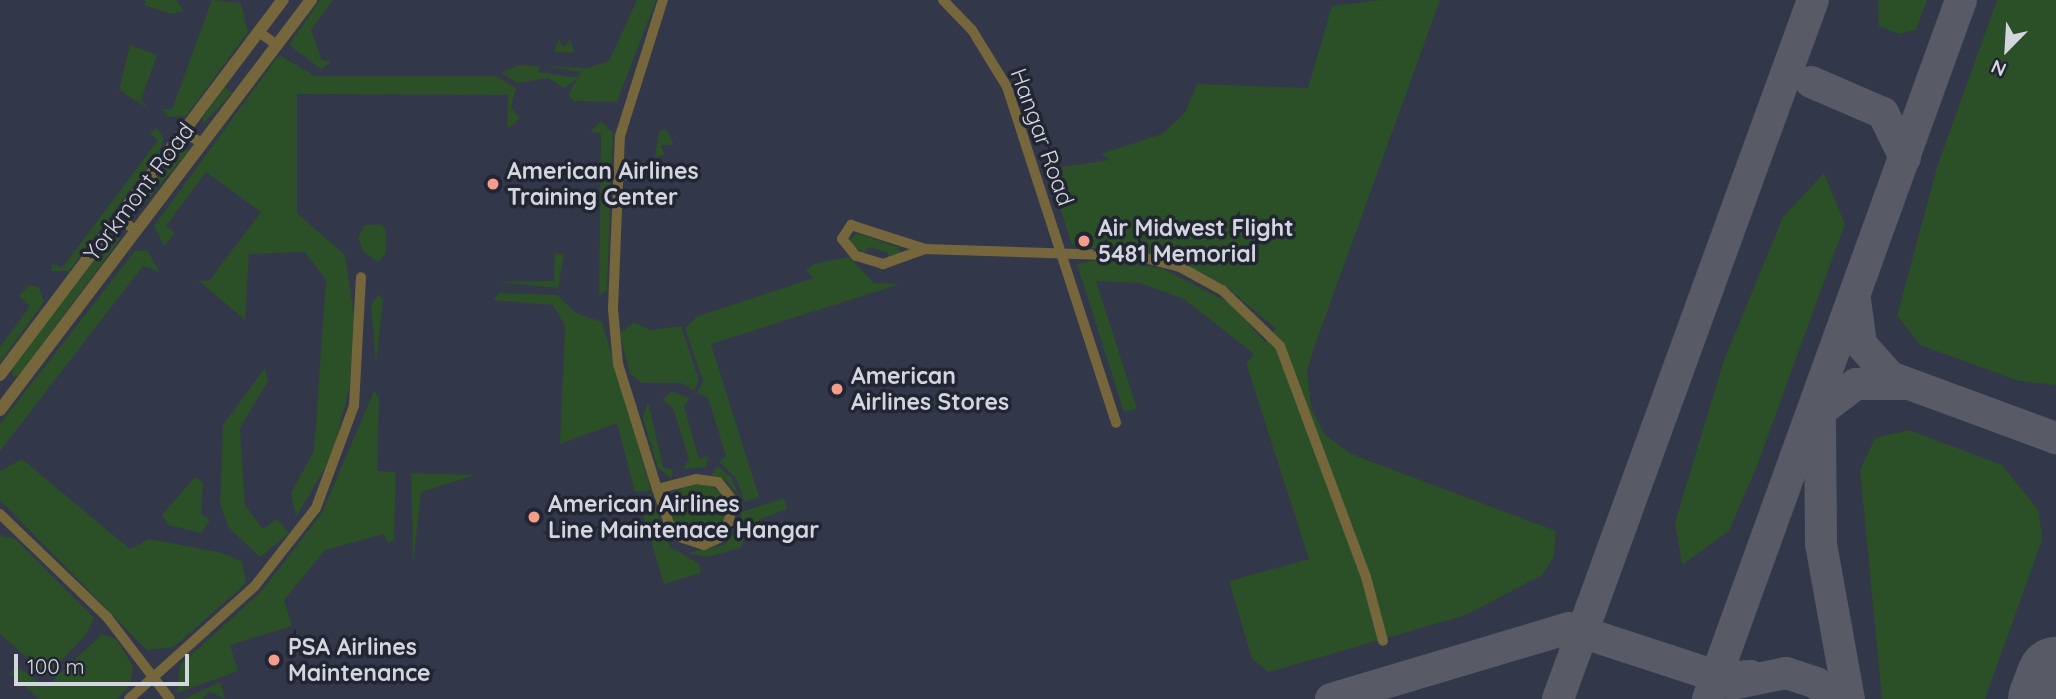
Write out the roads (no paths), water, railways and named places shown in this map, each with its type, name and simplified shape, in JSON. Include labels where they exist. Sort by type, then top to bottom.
[{"type":"street","name":"Yorkmont Road","points":[[0,375],[283,0]]},
{"type":"street","name":"Yorkmont Road","points":[[2,404],[311,0]]},
{"type":"street","points":[[657,489],[696,479],[718,482],[733,502],[732,525],[715,542],[682,541],[667,527],[618,364],[613,309],[620,136],[663,0]]},
{"type":"street","name":"Hangar Road","points":[[943,0],[972,30],[1007,87],[1116,423]]},
{"type":"street","points":[[259,32],[277,45]]},
{"type":"street","points":[[183,132],[202,143]]},
{"type":"street","points":[[118,218],[136,231]]},
{"type":"street","points":[[925,249],[883,264],[856,256],[842,239],[851,225],[925,249],[1137,256],[1180,267],[1222,290],[1263,326],[1280,346],[1315,436],[1383,642]]},
{"type":"street","points":[[129,699],[279,562],[325,493],[354,406],[361,277]]},
{"type":"street","points":[[0,514],[107,617],[155,676],[170,699]]},
{"type":"place","name":"American Airlines Training Center","points":[[493,184]]},
{"type":"place","name":"Air Midwest Flight 5481 Memorial","points":[[1084,241]]},
{"type":"place","name":"American Airlines Stores","points":[[837,389]]},
{"type":"place","name":"American Airlines Line Maintenace Hangar","points":[[534,517]]},
{"type":"place","name":"PSA Airlines Maintenance","points":[[274,660]]}]
